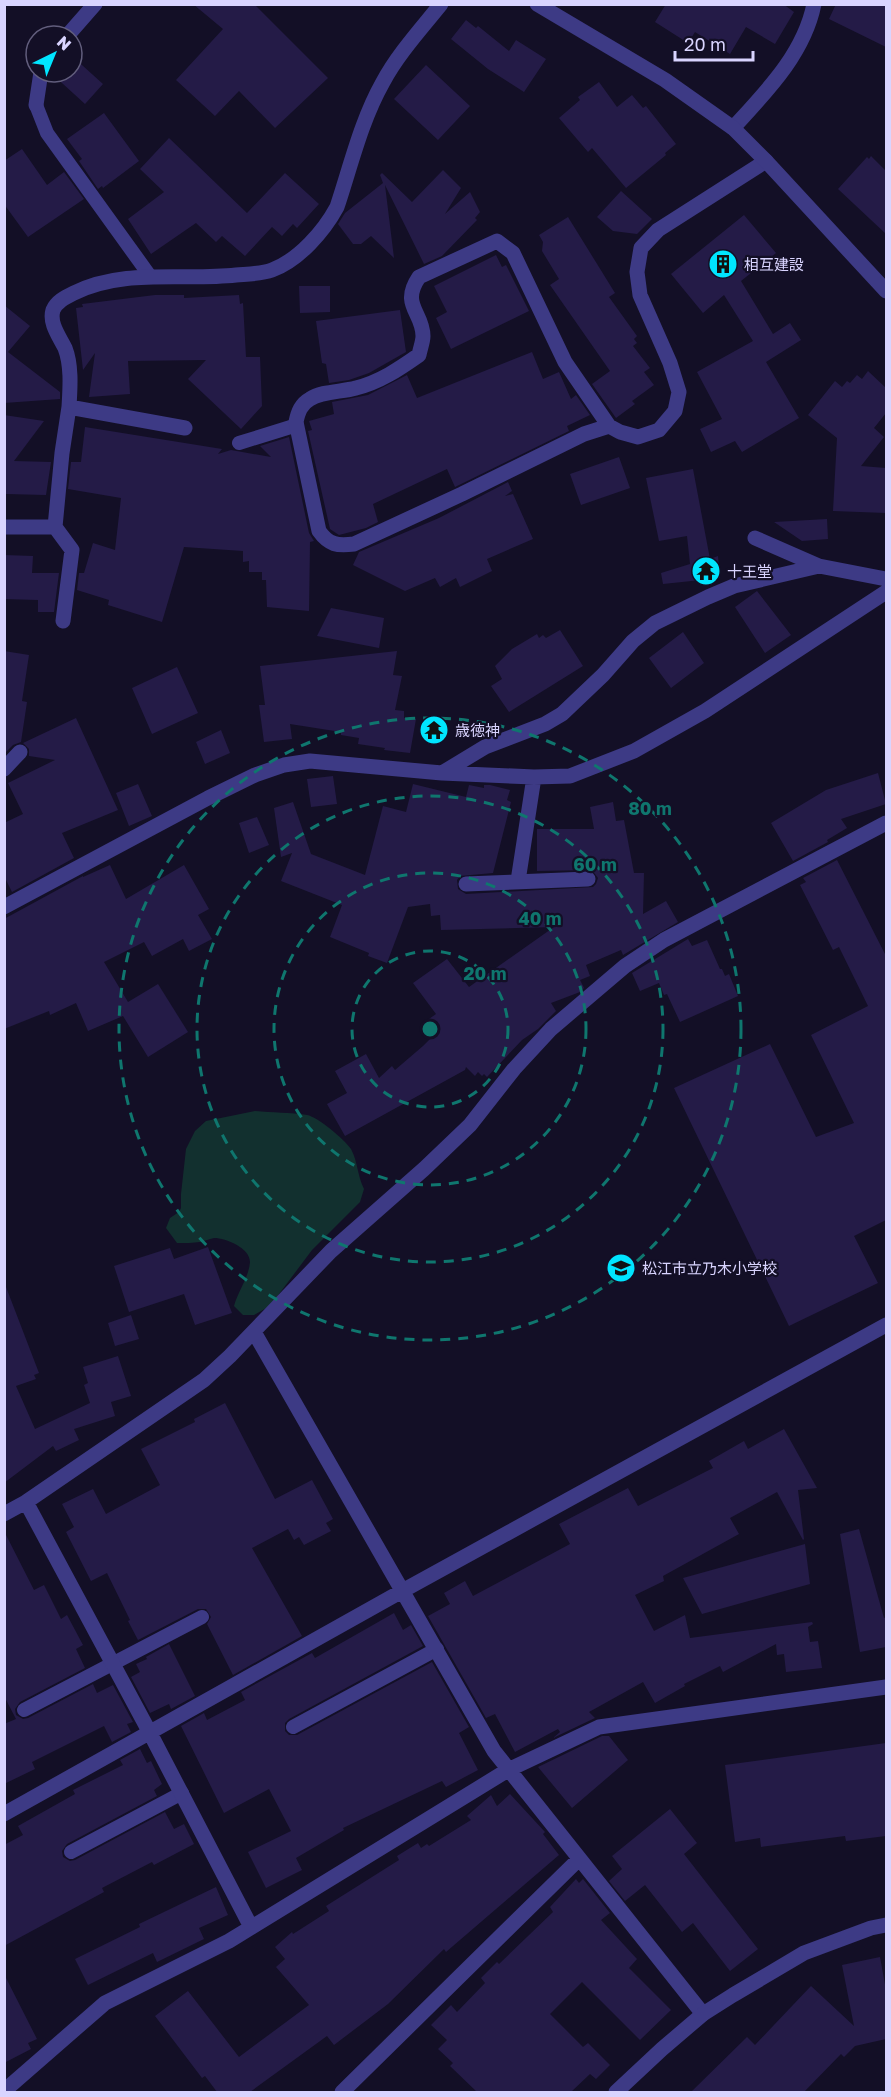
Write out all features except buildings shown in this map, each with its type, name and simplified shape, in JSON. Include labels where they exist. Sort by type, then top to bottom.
[{"type":"street","points":[[78,24],[95,4]]},
{"type":"street","points":[[63,621],[72,550],[55,527],[70,381],[66,351],[53,323],[55,307],[63,298],[86,287],[121,278],[222,277],[260,273],[278,267],[302,251],[325,225],[337,207],[367,116],[383,81],[441,4]]},
{"type":"street","points":[[537,4],[665,80],[733,128],[886,291]]},
{"type":"street","points":[[733,128],[765,93],[799,46],[812,19],[814,4]]},
{"type":"street","points":[[36,105],[39,84]]},
{"type":"street","points":[[609,426],[584,434],[354,544],[342,546],[332,544],[319,531],[297,425],[300,408],[307,400],[314,396],[358,388],[390,376],[419,355],[423,335],[411,301],[412,287],[419,277],[496,242],[513,253],[565,362],[609,426],[638,437],[659,430],[675,411],[679,392],[670,363],[640,295],[637,272],[640,248],[658,230],[766,161]]},
{"type":"street","points":[[69,407],[185,428]]},
{"type":"street","points":[[4,527],[55,527]]},
{"type":"street","points":[[755,538],[819,566],[886,579]]},
{"type":"street","points":[[442,773],[485,747],[545,724],[562,714],[603,675],[633,641],[655,623],[734,586],[819,566]]},
{"type":"street","points":[[4,907],[255,774],[284,765],[310,761],[442,773],[534,777],[570,776],[634,751],[705,711],[886,592]]},
{"type":"street","points":[[4,769],[20,752]]},
{"type":"street","points":[[518,881],[534,777]]},
{"type":"street","points":[[4,1514],[26,1502],[204,1380],[254,1332],[331,1251],[470,1125],[514,1069],[551,1029],[625,966],[664,940],[886,823]]},
{"type":"street","points":[[466,884],[588,879]]},
{"type":"street","points":[[4,1814],[404,1590],[886,1325]]},
{"type":"street","points":[[254,1332],[404,1590],[494,1751],[703,2014]]},
{"type":"street","points":[[26,1502],[252,1927]]},
{"type":"street","points":[[4,2091],[105,2003],[229,1941],[508,1770],[599,1727],[886,1687]]},
{"type":"street","points":[[342,2092],[579,1859]]},
{"type":"street","points":[[616,2092],[703,2014],[733,1995],[804,1953],[871,1928],[886,1925]]},
{"type":"lane","points":[[36,105],[47,133],[150,276]]},
{"type":"lane","points":[[239,443],[297,425]]},
{"type":"lane","points":[[24,1710],[202,1617]]},
{"type":"lane","points":[[293,1727],[437,1649]]},
{"type":"lane","points":[[71,1852],[182,1793]]},
{"type":"green space","points":[[255,1111],[307,1115],[324,1124],[351,1149],[364,1189],[360,1202],[312,1250],[270,1306],[254,1315],[243,1315],[234,1306],[249,1268],[250,1262],[246,1252],[231,1242],[219,1238],[177,1243],[166,1228],[170,1218],[181,1208],[186,1149],[195,1131],[206,1121]]},
{"type":"place","name":"相互建設","points":[[723,264]]},
{"type":"place","name":"十王堂","points":[[706,571]]},
{"type":"place","name":"歳徳神","points":[[434,730]]},
{"type":"place","name":"松江市立乃木小学校","points":[[621,1268]]}]
